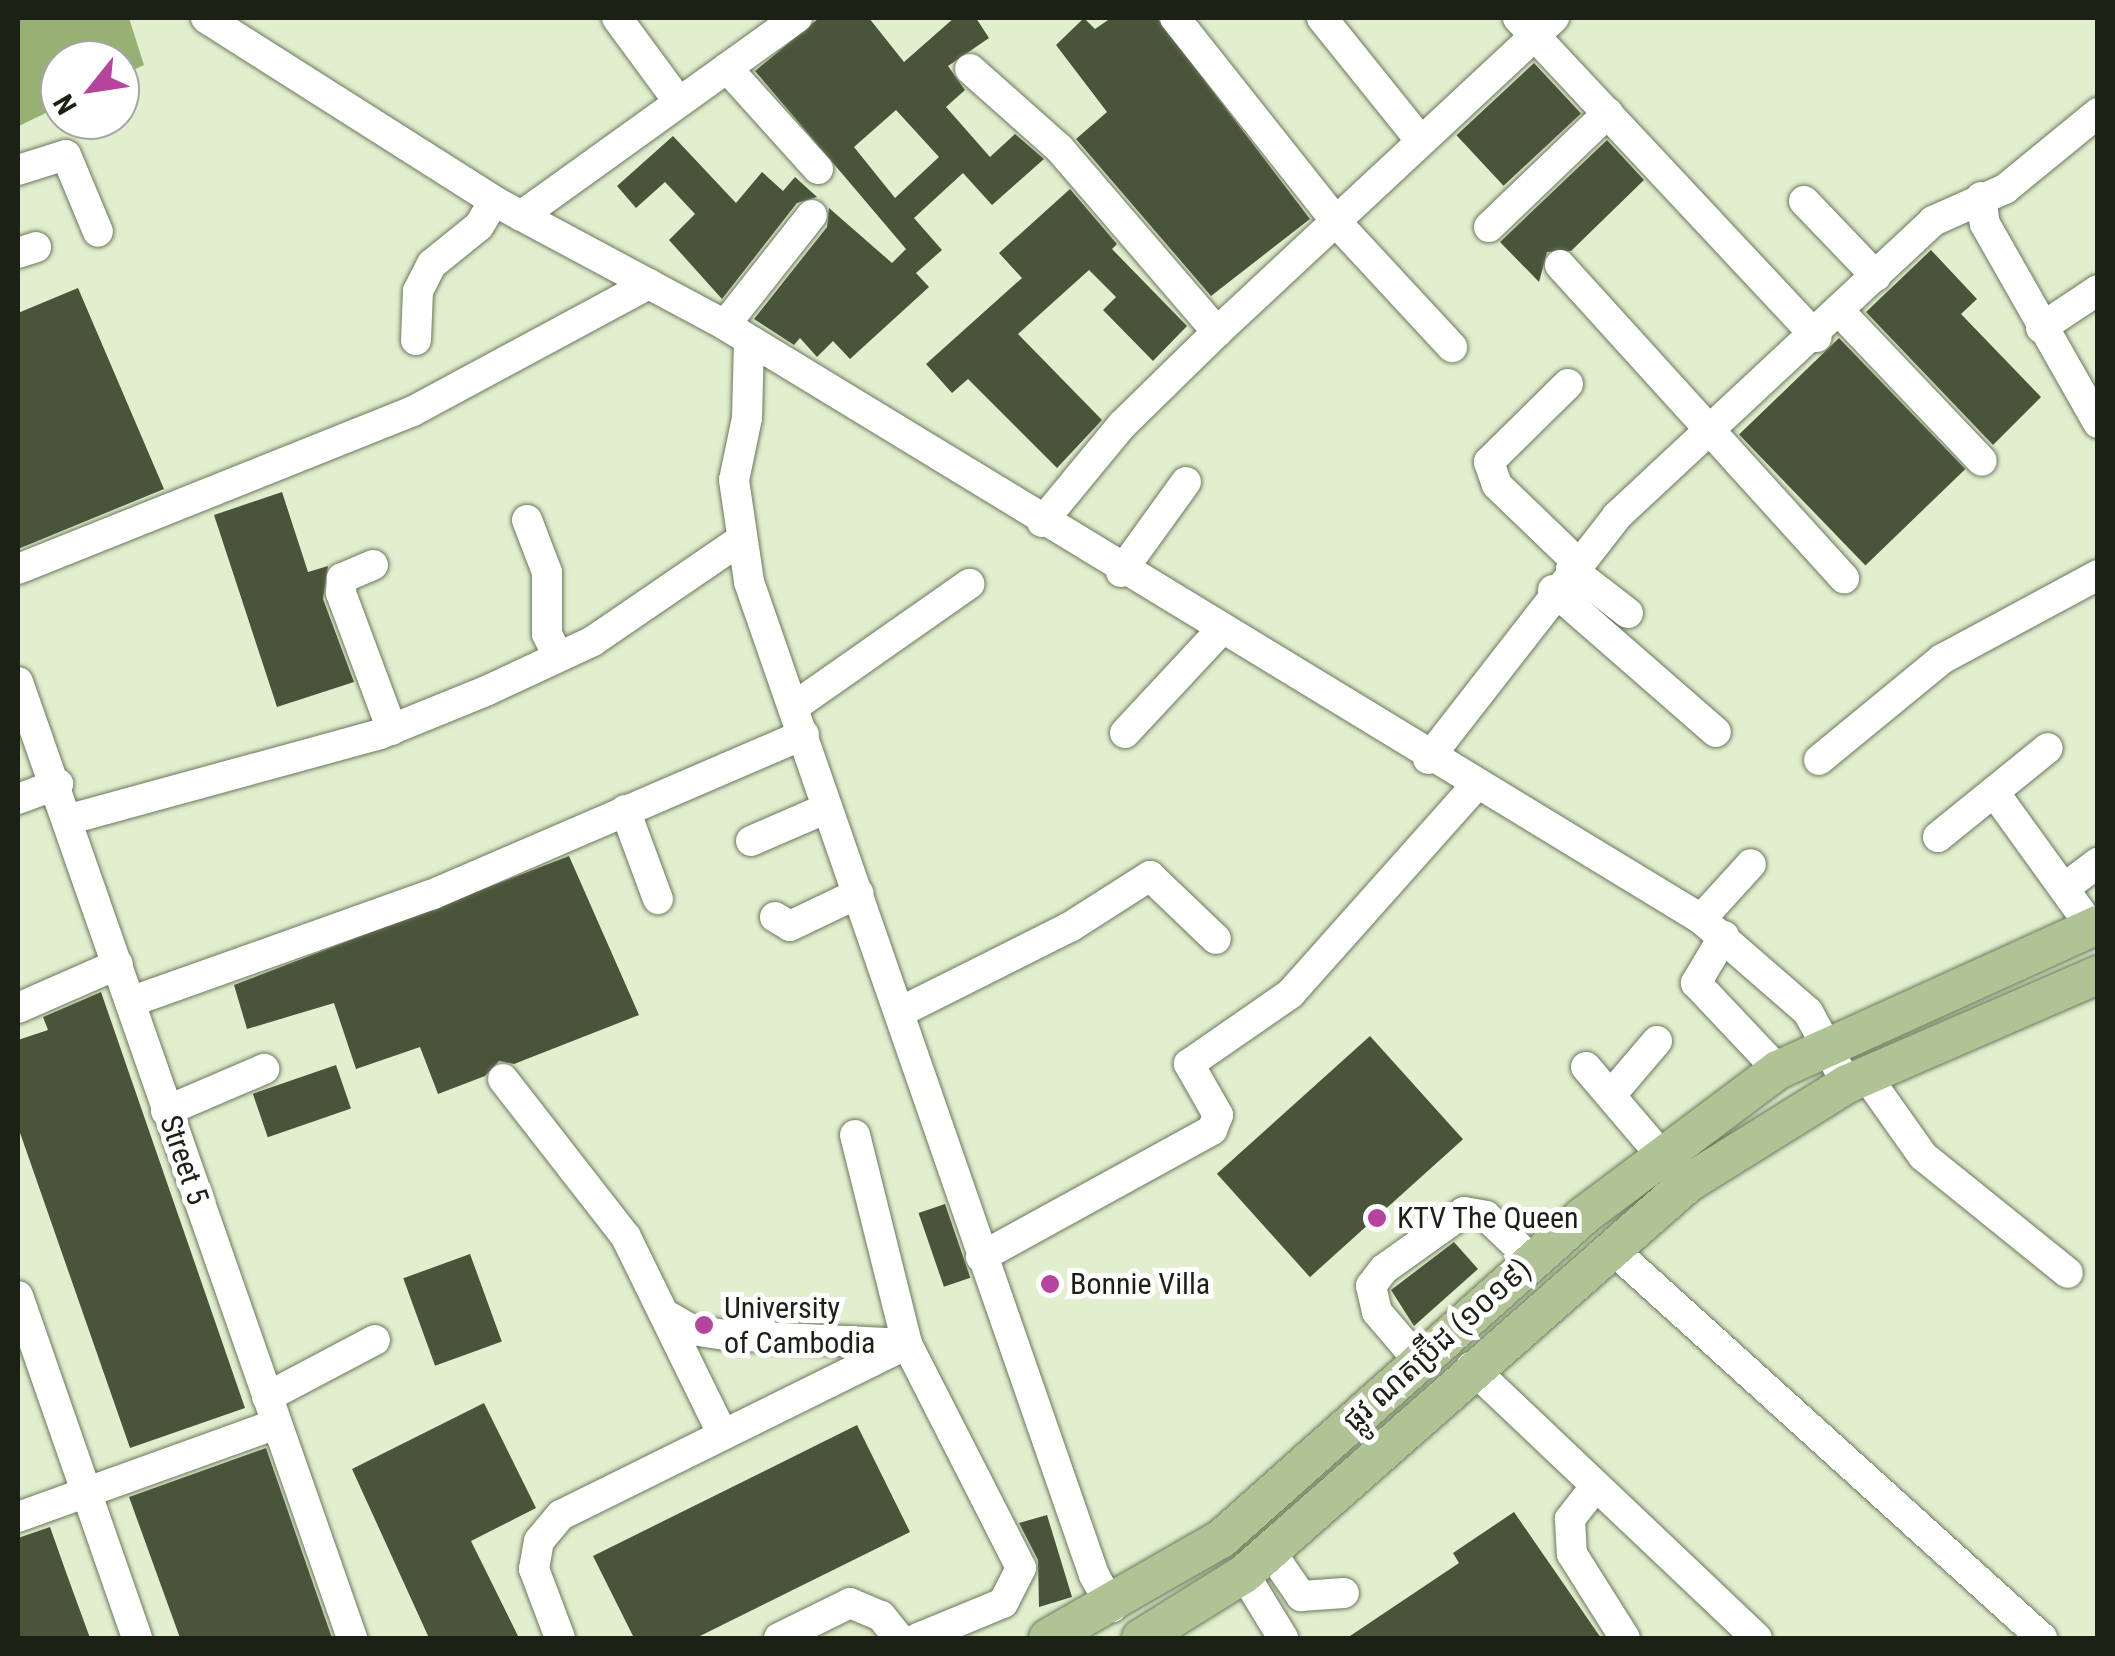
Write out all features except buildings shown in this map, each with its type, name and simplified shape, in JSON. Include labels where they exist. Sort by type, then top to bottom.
[{"type":"main road","name":"ផ្លូវ ណតប្រ៊ីដ (១០១៩)","points":[[1048,1638],[1112,1607],[1221,1539],[1532,1260],[1660,1154],[1778,1070],[2095,926]]},
{"type":"main road","name":"ផ្លូវ ណតប្រ៊ីដ (១០១៩)","points":[[1153,1636],[1257,1562],[1471,1366],[1688,1183],[1857,1080],[2098,975]]},
{"type":"street","points":[[206,18],[260,31],[508,209],[737,333],[1121,572],[1713,928],[1808,1012],[1829,1046],[1934,1167],[2068,1273]]},
{"type":"street","points":[[616,18],[679,102]]},
{"type":"street","points":[[416,340],[418,291],[432,264],[479,226],[679,102],[797,18]]},
{"type":"street","points":[[1175,18],[1338,224],[1452,347]]},
{"type":"street","points":[[1322,18],[1421,142]]},
{"type":"street","points":[[1042,522],[1122,425],[1216,332],[1338,224],[1536,23],[1608,114],[1816,336]]},
{"type":"street","points":[[727,68],[818,169]]},
{"type":"street","points":[[970,69],[1059,148],[1216,332]]},
{"type":"street","points":[[1428,759],[1567,574],[1933,220],[2005,189],[2098,113]]},
{"type":"street","points":[[1489,227],[1608,114]]},
{"type":"street","points":[[18,170],[66,155],[98,232]]},
{"type":"street","points":[[1981,197],[1985,224],[2098,423]]},
{"type":"street","points":[[1804,201],[1876,276]]},
{"type":"street","points":[[812,215],[737,333],[747,418],[734,480],[739,541],[982,1257],[1112,1607]]},
{"type":"street","points":[[1560,265],[1844,578]]},
{"type":"street","points":[[18,569],[413,411],[648,284]]},
{"type":"street","points":[[2041,328],[2098,290]]},
{"type":"street","points":[[1841,313],[1982,461]]},
{"type":"street","points":[[1568,384],[1489,462],[1498,485],[1567,574],[1716,732]]},
{"type":"street","points":[[1121,572],[1186,482]]},
{"type":"street","points":[[526,520],[547,572],[546,634],[558,657]]},
{"type":"street","points":[[70,819],[392,730],[558,657],[739,541]]},
{"type":"street","points":[[373,565],[342,578],[341,594],[392,730]]},
{"type":"street","points":[[1567,574],[1628,613]]},
{"type":"street","points":[[1819,760],[1942,659],[2098,575]]},
{"type":"street","points":[[130,1002],[431,895],[625,810],[799,720],[969,584]]},
{"type":"street","points":[[1125,733],[1220,631]]},
{"type":"street","name":"Street 5","points":[[18,682],[58,784],[166,1111],[352,1638]]},
{"type":"street","points":[[1938,838],[2048,748]]},
{"type":"street","points":[[18,799],[58,784]]},
{"type":"street","points":[[982,1257],[1212,1130],[1218,1115],[1189,1064],[1290,994],[1475,786]]},
{"type":"street","points":[[1994,792],[2095,926]]},
{"type":"street","points":[[751,842],[827,808]]},
{"type":"street","points":[[625,810],[658,899]]},
{"type":"street","points":[[2067,886],[2098,863]]},
{"type":"street","points":[[1751,864],[1713,928],[1696,983],[1778,1070]]},
{"type":"street","points":[[900,1012],[1070,927],[1150,876],[1216,939]]},
{"type":"street","points":[[775,917],[790,926],[858,892]]},
{"type":"street","points":[[18,1008],[118,964]]},
{"type":"street","points":[[1610,1095],[1657,1041]]},
{"type":"street","points":[[1586,1067],[1660,1154]]},
{"type":"street","points":[[166,1111],[264,1069]]},
{"type":"street","points":[[503,1079],[626,1237],[722,1433]]},
{"type":"street","points":[[855,1136],[907,1344],[1021,1568],[1003,1603],[918,1638]]},
{"type":"street","points":[[1418,1360],[1377,1312],[1370,1286],[1384,1269],[1464,1212],[1486,1216],[1532,1260]]},
{"type":"street","points":[[1610,1246],[2042,1638]]},
{"type":"street","points":[[18,1296],[137,1638]]},
{"type":"street","points":[[664,1314],[692,1330],[725,1335],[907,1344]]},
{"type":"street","points":[[18,1517],[86,1492],[271,1410],[375,1340]]},
{"type":"street","points":[[560,1638],[534,1569],[551,1526],[588,1496],[907,1344]]},
{"type":"street","points":[[1471,1366],[1757,1638]]},
{"type":"street","points":[[1595,1487],[1570,1519],[1572,1554],[1626,1638]]},
{"type":"street","points":[[1257,1562],[1300,1596],[1344,1594]]},
{"type":"street","points":[[1257,1562],[1283,1638]]},
{"type":"street","points":[[794,1635],[850,1603],[881,1616],[899,1638]]},
{"type":"shaded area","points":[[18,18],[129,18],[136,40],[40,40],[40,116],[19,126]]},
{"type":"place","name":"KTV The Queen","points":[[1377,1218]]},
{"type":"place","name":"Bonnie Villa","points":[[1050,1284]]},
{"type":"place","name":"University of Cambodia","points":[[704,1325]]}]
